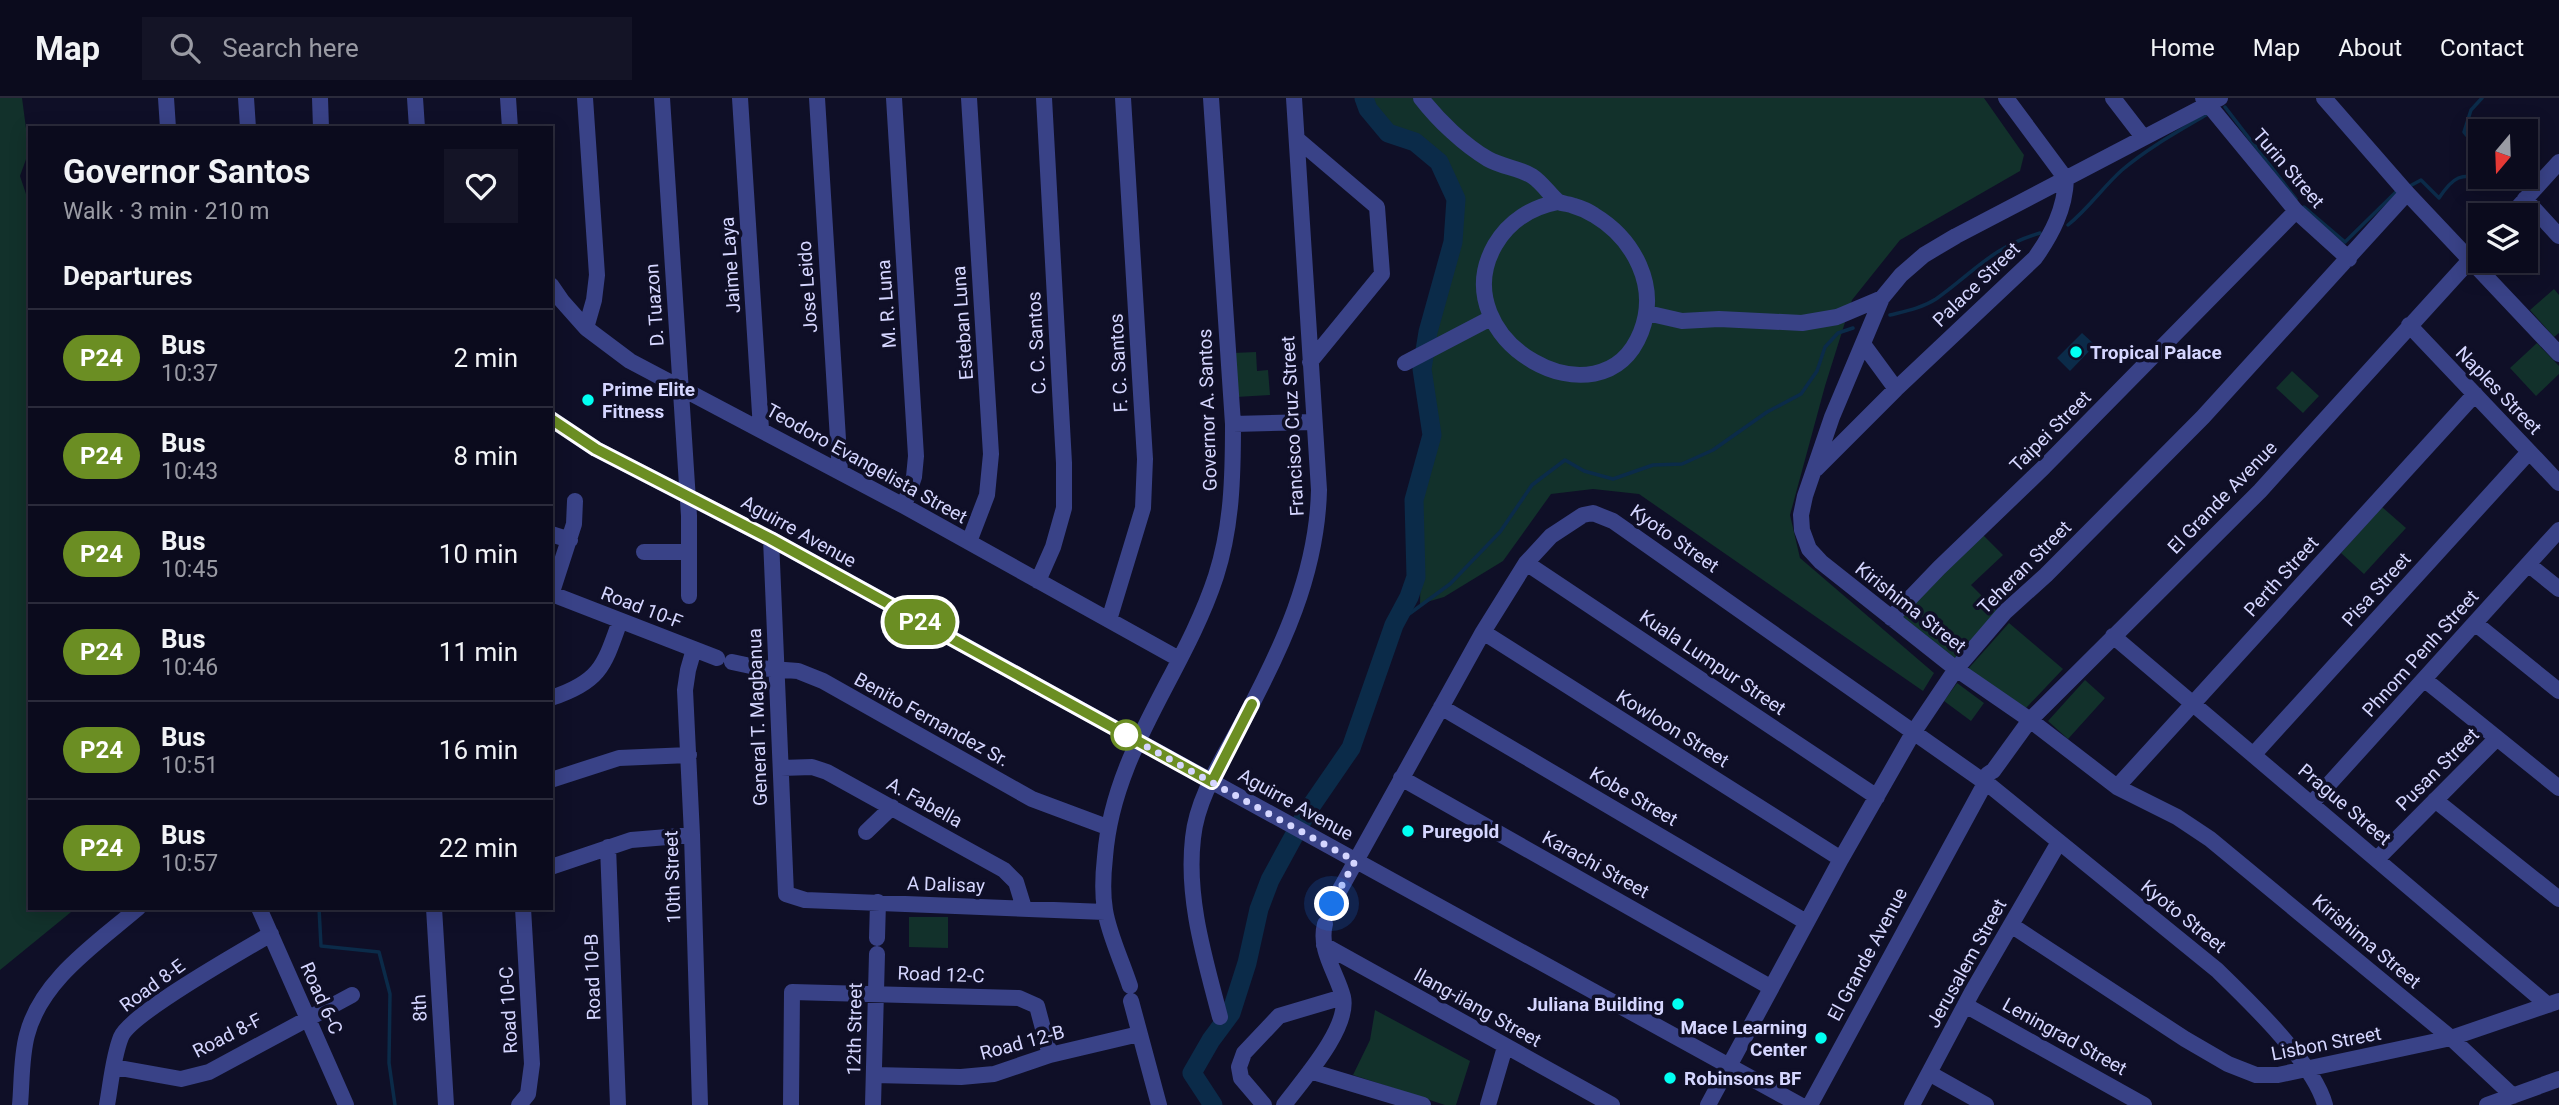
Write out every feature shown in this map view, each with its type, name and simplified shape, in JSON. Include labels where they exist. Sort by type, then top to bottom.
[{"type":"street","points":[[166,98],[168,126]]},
{"type":"street","points":[[246,98],[248,126]]},
{"type":"street","points":[[320,98],[321,126]]},
{"type":"street","points":[[415,98],[417,126]]},
{"type":"street","points":[[508,98],[510,126]]},
{"type":"street","points":[[586,98],[597,275],[594,300],[586,328]]},
{"type":"street","name":"D. Tuazon","points":[[662,98],[687,495],[690,596]]},
{"type":"street","name":"Jaime Laya","points":[[740,98],[761,429]]},
{"type":"street","name":"Jose Leido","points":[[817,98],[840,472]]},
{"type":"street","name":"M. R. Luna","points":[[894,98],[916,456],[914,477],[904,506]]},
{"type":"street","name":"Esteban Luna","points":[[969,98],[992,454],[987,495],[969,542]]},
{"type":"street","name":"C. C. Santos","points":[[1038,581],[1053,547],[1064,496],[1044,98]]},
{"type":"street","name":"F. C. Santos","points":[[1108,620],[1143,508],[1145,459],[1123,98]]},
{"type":"street","name":"Governor A. Santos","points":[[1158,1105],[1131,993],[1105,912],[1102,887],[1107,827],[1117,791],[1137,741],[1199,620],[1224,549],[1234,478],[1233,424],[1211,98]]},
{"type":"street","name":"Francisco Cruz Street","points":[[1220,1017],[1196,915],[1193,836],[1212,782],[1286,635],[1305,582],[1317,533],[1319,504],[1294,98]]},
{"type":"street","points":[[1421,98],[1476,151],[1499,164],[1533,176],[1558,202]]},
{"type":"street","points":[[2006,98],[2066,179]]},
{"type":"street","points":[[2113,98],[2143,136]]},
{"type":"street","points":[[2324,98],[2407,194],[2468,248]]},
{"type":"street","name":"Kirishima Street","points":[[2210,100],[1956,236],[1924,256],[1901,275],[1882,298],[1832,418],[1801,515],[1802,530],[1810,549],[1821,562],[1955,669],[2029,720],[2117,787],[2177,817],[2210,839],[2451,1038],[2513,1096]]},
{"type":"street","name":"Turin Street","points":[[2210,100],[2296,211],[2349,259]]},
{"type":"street","points":[[1297,139],[1377,207],[1382,274],[1310,362]]},
{"type":"street","points":[[2522,203],[2556,165]]},
{"type":"street","name":"Palace Street","points":[[1813,472],[1896,389],[2035,258],[2057,220],[2063,204],[2066,179]]},
{"type":"street","name":"Teheran Street","points":[[1708,1105],[1841,859],[1913,733],[1955,669],[2005,612],[2046,575],[2203,417],[2407,194]]},
{"type":"street","points":[[2525,199],[2559,236]]},
{"type":"street","points":[[1558,202],[1576,206],[1614,230],[1631,249],[1642,270],[1648,295],[1647,313],[1641,333],[1623,360],[1610,369],[1595,373],[1572,373],[1537,365],[1512,347],[1492,318],[1486,304],[1484,279],[1491,252],[1500,237],[1525,214],[1542,205],[1558,202]]},
{"type":"street","name":"Taipei Street","points":[[1891,618],[2296,211]]},
{"type":"street","name":"El Grande Avenue","points":[[1810,1105],[1987,781],[2029,720],[2260,491],[2468,262]]},
{"type":"street","points":[[2491,273],[2559,354]]},
{"type":"street","name":"Teodoro Evangelista Street","points":[[553,288],[586,328],[630,361],[904,506],[1179,659]]},
{"type":"street","points":[[1647,313],[1682,321],[1719,319],[1802,323],[1837,317],[1882,298]]},
{"type":"street","points":[[1410,360],[1492,318]]},
{"type":"street","name":"Naples Street","points":[[2409,326],[2559,483]]},
{"type":"street","points":[[1863,344],[1896,389]]},
{"type":"street","name":"Perth Street","points":[[2117,787],[2475,394]]},
{"type":"street","name":"Aguirre Avenue","points":[[553,420],[596,449],[771,539],[1800,1105]]},
{"type":"street","points":[[1233,424],[1314,422]]},
{"type":"street","name":"Pisa Street","points":[[2254,754],[2529,452]]},
{"type":"street","points":[[553,592],[574,524],[575,501]]},
{"type":"street","name":"Kyoto Street","points":[[1332,904],[1483,632],[1526,563],[1538,548],[1571,521],[1593,513],[1604,516],[1913,733],[1987,781],[2217,970],[2243,995],[2307,1069],[2319,1088],[2325,1105]]},
{"type":"street","name":"Phnom Penh Street","points":[[2311,804],[2559,530]]},
{"type":"street","points":[[553,535],[570,540]]},
{"type":"street","name":"General T. Magbanua","points":[[771,539],[786,894]]},
{"type":"street","points":[[644,552],[688,552]]},
{"type":"street","name":"Kuala Lumpur Street","points":[[1526,563],[1877,797]]},
{"type":"street","points":[[2528,564],[2559,589]]},
{"type":"street","name":"Road 10-F","points":[[553,595],[725,660]]},
{"type":"street","points":[[553,697],[579,686],[602,668],[620,621]]},
{"type":"street","points":[[2476,624],[2559,691]]},
{"type":"street","name":"Kowloon Street","points":[[1483,632],[1841,859]]},
{"type":"street","name":"Prague Street","points":[[2113,636],[2377,859],[2554,1003]]},
{"type":"street","name":"10th Street","points":[[694,649],[685,690],[700,1105]]},
{"type":"street","name":"Benito Fernandez Sr.","points":[[725,660],[776,670],[798,671],[823,681],[1031,799],[1107,827]]},
{"type":"street","points":[[2425,680],[2559,788]]},
{"type":"street","name":"Kobe Street","points":[[1441,706],[1807,922]]},
{"type":"street","name":"Pusan Street","points":[[2377,859],[2497,738]]},
{"type":"street","points":[[553,778],[619,758],[689,755]]},
{"type":"street","name":"A. Fabella","points":[[781,768],[813,767],[827,772],[1004,870],[1016,882],[1024,908]]},
{"type":"street","name":"Karachi Street","points":[[1401,778],[1770,986]]},
{"type":"street","points":[[2435,800],[2559,899]]},
{"type":"street","points":[[866,832],[892,807]]},
{"type":"street","points":[[553,866],[608,847],[650,837],[692,835]]},
{"type":"street","name":"Jerusalem Street","points":[[1912,1105],[1965,1005],[2059,842]]},
{"type":"street","name":"Road 10-B","points":[[608,847],[618,1105]]},
{"type":"street","name":"A Dalisay","points":[[786,894],[805,900],[1105,912]]},
{"type":"street","name":"12th Street","points":[[873,1105],[878,902]]},
{"type":"street","points":[[20,1105],[27,1035],[45,992],[136,910]]},
{"type":"street","name":"Road 6-C","points":[[260,910],[346,1105]]},
{"type":"street","name":"8th","points":[[434,910],[446,1105]]},
{"type":"street","name":"Road 10-C","points":[[519,1105],[528,1094],[532,1064],[523,910]]},
{"type":"street","points":[[1283,1105],[1310,1071],[1339,1024],[1344,1008],[1343,997],[1324,945],[1325,924]]},
{"type":"street","name":"Lisbon Street","points":[[2011,925],[2185,1039],[2228,1064],[2249,1073],[2268,1076],[2451,1038],[2554,1003]]},
{"type":"street","name":"Road 8-E","points":[[107,1105],[121,1034],[148,1011],[207,971],[271,934]]},
{"type":"street","name":"Ilang-ilang Street","points":[[1324,945],[1612,1105]]},
{"type":"street","name":"Road 12-C","points":[[790,1105],[792,992],[1019,998],[1037,1006],[1050,1055]]},
{"type":"street","name":"Road 8-F","points":[[114,1067],[181,1079],[209,1072],[352,995]]},
{"type":"street","points":[[1264,1105],[1241,1078],[1239,1067],[1244,1053],[1279,1016],[1343,997]]},
{"type":"street","name":"Leningrad Street","points":[[1965,1005],[2144,1105]]},
{"type":"street","name":"Road 12-B","points":[[874,1075],[961,1077],[994,1074],[1050,1055],[1139,1034]]},
{"type":"street","points":[[1488,1105],[1505,1047]]},
{"type":"street","points":[[1310,1071],[1423,1105]]},
{"type":"street","points":[[1929,1073],[1986,1105]]},
{"type":"street","points":[[2487,1105],[2559,1079]]},
{"type":"green space","points":[[0,98],[22,98],[28,143],[28,154],[20,176],[28,200],[28,910],[74,910],[0,970]]},
{"type":"green space","points":[[1364,98],[1984,98],[2024,155],[2020,171],[1900,240],[1852,300],[1825,386],[1790,515],[1800,558],[1934,673],[1923,691],[1639,494],[1593,489],[1551,494],[1503,561],[1444,597],[1420,604],[1422,500],[1439,435],[1422,369],[1428,332],[1453,242],[1456,200],[1438,162],[1415,142],[1388,133],[1368,109]]},
{"type":"green space","points":[[2554,289],[2559,295],[2559,333],[2554,337],[2530,310]]},
{"type":"green space","points":[[2537,343],[2559,366],[2559,374],[2536,396],[2510,368]]},
{"type":"green space","points":[[1256,352],[1257,371],[1268,370],[1270,395],[1236,397],[1233,353]]},
{"type":"green space","points":[[2292,371],[2319,396],[2303,413],[2276,388]]},
{"type":"green space","points":[[2382,507],[2406,528],[2364,574],[2341,553]]},
{"type":"green space","points":[[1982,534],[2003,555],[1971,585],[1998,612],[1954,660],[1900,617]]},
{"type":"green space","points":[[2009,623],[2063,669],[2026,708],[1968,669]]},
{"type":"green space","points":[[2085,680],[2105,698],[2068,739],[2048,721]]},
{"type":"green space","points":[[1957,683],[1984,703],[1971,721],[1944,701]]},
{"type":"green space","points":[[909,917],[948,917],[948,948],[909,947]]},
{"type":"green space","points":[[1375,1010],[1470,1061],[1456,1105],[1445,1105],[1353,1075],[1370,1040]]},
{"type":"water","name":"Tropical Palace","points":[[2082,333],[2095,345],[2070,371],[2057,358]]},
{"type":"waterway","points":[[1213,1105],[1192,1073],[1231,1013],[1247,963],[1259,909],[1270,880],[1307,812],[1351,748],[1394,625],[1416,577],[1414,500],[1432,435],[1422,369],[1428,332],[1453,242],[1456,199],[1439,162],[1415,142],[1388,133],[1368,109],[1364,98]]},
{"type":"waterway","points":[[2468,119],[2471,110],[2482,98]]},
{"type":"waterway","points":[[2225,107],[2296,199]]},
{"type":"waterway","points":[[2068,225],[2132,162],[2206,115]]},
{"type":"waterway","points":[[2468,119],[2464,132],[2468,137]]},
{"type":"waterway","points":[[2408,187],[2421,180],[2439,198],[2453,181],[2468,176]]},
{"type":"waterway","points":[[2304,207],[2345,242],[2398,190]]},
{"type":"waterway","points":[[1890,315],[1931,302],[1996,253],[2040,233]]},
{"type":"waterway","points":[[1394,625],[1450,584],[1500,532],[1532,485],[1565,460],[1584,471],[1613,479],[1653,465],[1682,464],[1713,450],[1767,412],[1801,394],[1817,371],[1825,347],[1838,333],[1853,328]]},
{"type":"waterway","points":[[319,910],[321,946],[379,952],[390,994],[389,1063],[395,1105]]},
{"type":"bus line","name":"P24","points":[[553,421],[596,449],[771,539],[1212,782],[1252,704]]},
{"type":"place","name":"Tropical Palace","points":[[2076,352]]},
{"type":"place","name":"Prime Elite Fitness","points":[[588,400]]},
{"type":"place","name":"Puregold","points":[[1408,831]]},
{"type":"place","name":"Juliana Building","points":[[1678,1004]]},
{"type":"place","name":"Mace Learning Center","points":[[1821,1038]]},
{"type":"place","name":"Robinsons BF","points":[[1670,1078]]},
{"type":"route","points":[[1126,735],[1120,732],[1355,861],[1332,904]]}]
